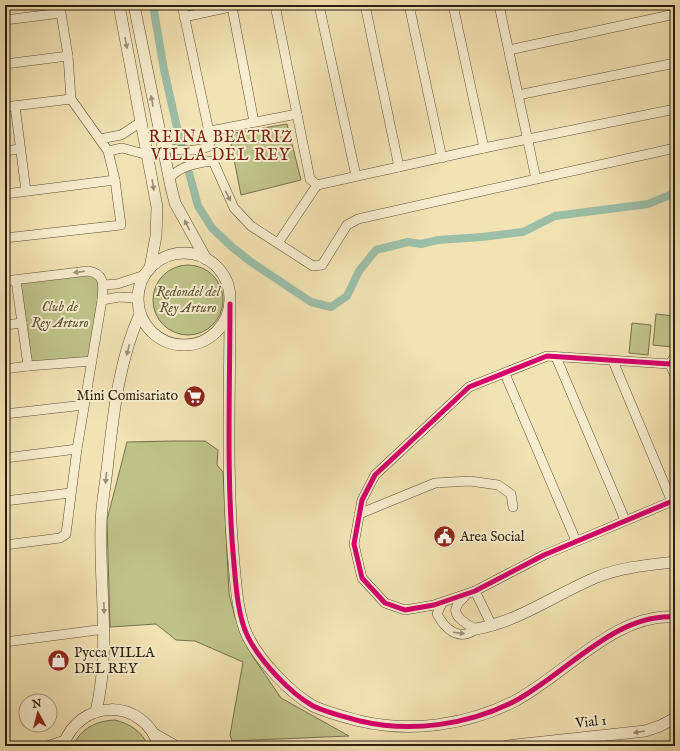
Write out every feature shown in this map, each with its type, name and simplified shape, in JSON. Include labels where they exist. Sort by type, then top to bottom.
[{"type":"street","points":[[119,5],[157,207],[156,236],[147,272],[140,286],[138,298],[140,314],[147,327],[159,338],[173,344],[189,345],[204,341],[217,332],[226,319],[230,304]]},
{"type":"street","points":[[134,5],[161,145],[175,203],[206,259]]},
{"type":"street","points":[[161,145],[175,151],[199,150],[210,145],[210,131],[182,5]]},
{"type":"street","points":[[275,5],[310,179],[317,185]]},
{"type":"street","points":[[319,5],[356,176]]},
{"type":"street","points":[[365,5],[399,167]]},
{"type":"street","points":[[409,5],[442,158]]},
{"type":"street","points":[[453,5],[484,148]]},
{"type":"street","points":[[499,5],[536,179]]},
{"type":"street","points":[[184,16],[235,6],[254,122]]},
{"type":"street","points":[[5,20],[61,13],[68,56],[71,99],[108,151],[115,180],[121,225],[5,238]]},
{"type":"street","points":[[509,50],[675,14]]},
{"type":"street","points":[[5,64],[68,56]]},
{"type":"street","points":[[518,95],[675,63]]},
{"type":"street","points":[[5,107],[71,99]]},
{"type":"street","points":[[15,106],[26,191]]},
{"type":"street","points":[[278,243],[317,185],[484,148],[675,109]]},
{"type":"street","points":[[210,131],[297,114]]},
{"type":"street","points":[[100,139],[121,135],[141,122]]},
{"type":"street","points":[[108,151],[122,148],[148,155]]},
{"type":"street","points":[[169,179],[177,171],[185,167],[211,162],[214,163],[234,208],[252,226],[313,266],[318,266],[322,265],[347,225],[358,218],[675,148]]},
{"type":"street","points":[[5,151],[20,149]]},
{"type":"street","points":[[5,194],[115,180]]},
{"type":"street","points":[[103,285],[117,284],[147,272],[162,259],[176,254],[192,254],[206,259],[217,267],[225,278],[229,290],[230,304],[229,513],[238,599],[248,636],[264,660],[290,689],[307,702],[341,716],[373,724],[420,726],[454,723],[490,714],[522,697],[617,631],[640,621],[660,616],[675,617]]},
{"type":"street","points":[[5,281],[88,271],[101,276],[103,285],[92,361],[76,449],[66,534],[60,538],[5,545]]},
{"type":"street","points":[[16,280],[28,366]]},
{"type":"street","points":[[102,300],[119,297],[138,298]]},
{"type":"street","points":[[96,712],[102,687],[105,629],[101,524],[111,431],[128,348],[133,329],[140,314]]},
{"type":"street","points":[[5,325],[22,323]]},
{"type":"street","points":[[613,360],[673,501],[544,555],[466,595],[442,603],[405,610],[385,603],[362,578],[354,544],[362,500],[375,475],[469,387],[505,374],[547,356],[556,357],[613,360],[670,364]]},
{"type":"street","points":[[670,364],[675,356]]},
{"type":"street","points":[[556,357],[625,520]]},
{"type":"street","points":[[5,369],[92,361]]},
{"type":"street","points":[[670,364],[675,376]]},
{"type":"street","points":[[505,374],[576,541]]},
{"type":"street","points":[[5,414],[84,405]]},
{"type":"street","points":[[5,458],[76,449]]},
{"type":"street","points":[[359,514],[435,483],[470,482],[498,485],[511,494],[513,507]]},
{"type":"street","points":[[5,501],[70,493]]},
{"type":"street","points":[[442,603],[437,614],[443,625],[450,632],[459,635],[472,632],[476,629],[492,626],[533,610],[557,596],[598,577],[630,567],[675,562]]},
{"type":"street","points":[[475,591],[492,626]]},
{"type":"street","points":[[466,595],[456,607],[456,611],[464,623],[476,629]]},
{"type":"street","points":[[5,642],[105,629]]},
{"type":"street","points":[[50,746],[64,743],[77,723],[96,712],[108,710],[126,712],[142,720],[154,734],[159,746]]},
{"type":"street","name":"Vial 1","points":[[507,746],[645,731],[660,726],[675,718]]},
{"type":"street","points":[[154,734],[175,746]]},
{"type":"green space","points":[[287,124],[301,180],[241,195],[229,134]]},
{"type":"green space","name":"Redondel del Rey Arturo","points":[[188,265],[201,268],[213,275],[220,287],[223,300],[220,313],[213,325],[201,332],[188,335],[175,332],[163,325],[156,313],[153,300],[156,287],[163,275],[175,268]]},
{"type":"green space","name":"Club de Rey Arturo","points":[[88,271],[101,276],[92,361],[28,366],[16,280]]},
{"type":"green space","points":[[656,314],[675,316],[672,347],[653,345]]},
{"type":"green space","points":[[632,323],[651,325],[648,355],[629,353]]},
{"type":"green space","points":[[205,441],[218,450],[217,465],[223,472],[229,594],[235,617],[243,638],[253,657],[281,698],[349,736],[232,741],[230,735],[243,662],[195,641],[176,640],[156,624],[110,627],[107,520],[127,442]]},
{"type":"green space","points":[[115,720],[126,724],[139,732],[148,746],[73,746],[80,734],[85,730],[95,724]]},
{"type":"waterway","points":[[153,5],[164,70],[178,132],[198,206],[212,228],[232,247],[251,262],[311,302],[331,307],[347,296],[359,271],[376,250],[408,242],[421,244],[438,240],[523,232],[555,216],[648,204],[675,193]]},
{"type":"cycle path","points":[[230,304],[230,499],[235,573],[240,611],[248,637],[260,656],[276,676],[304,700],[313,706],[331,713],[379,725],[419,726],[438,725],[458,721],[495,710],[513,702],[532,691],[610,635],[631,625],[653,618],[675,617]]},
{"type":"cycle path","points":[[675,356],[670,364],[547,356],[469,387],[375,475],[362,500],[354,544],[362,578],[385,603],[405,610],[434,605],[475,591],[544,555],[675,500]]},
{"type":"place","name":"Mini Comisariato","points":[[194,396]]},
{"type":"place","name":"Area Social","points":[[444,537]]},
{"type":"place","name":"Pycca VILLA DEL REY","points":[[59,661]]},
{"type":"district","name":"REINA BEATRIZ VILLA DEL REY","points":[[221,147]]}]
